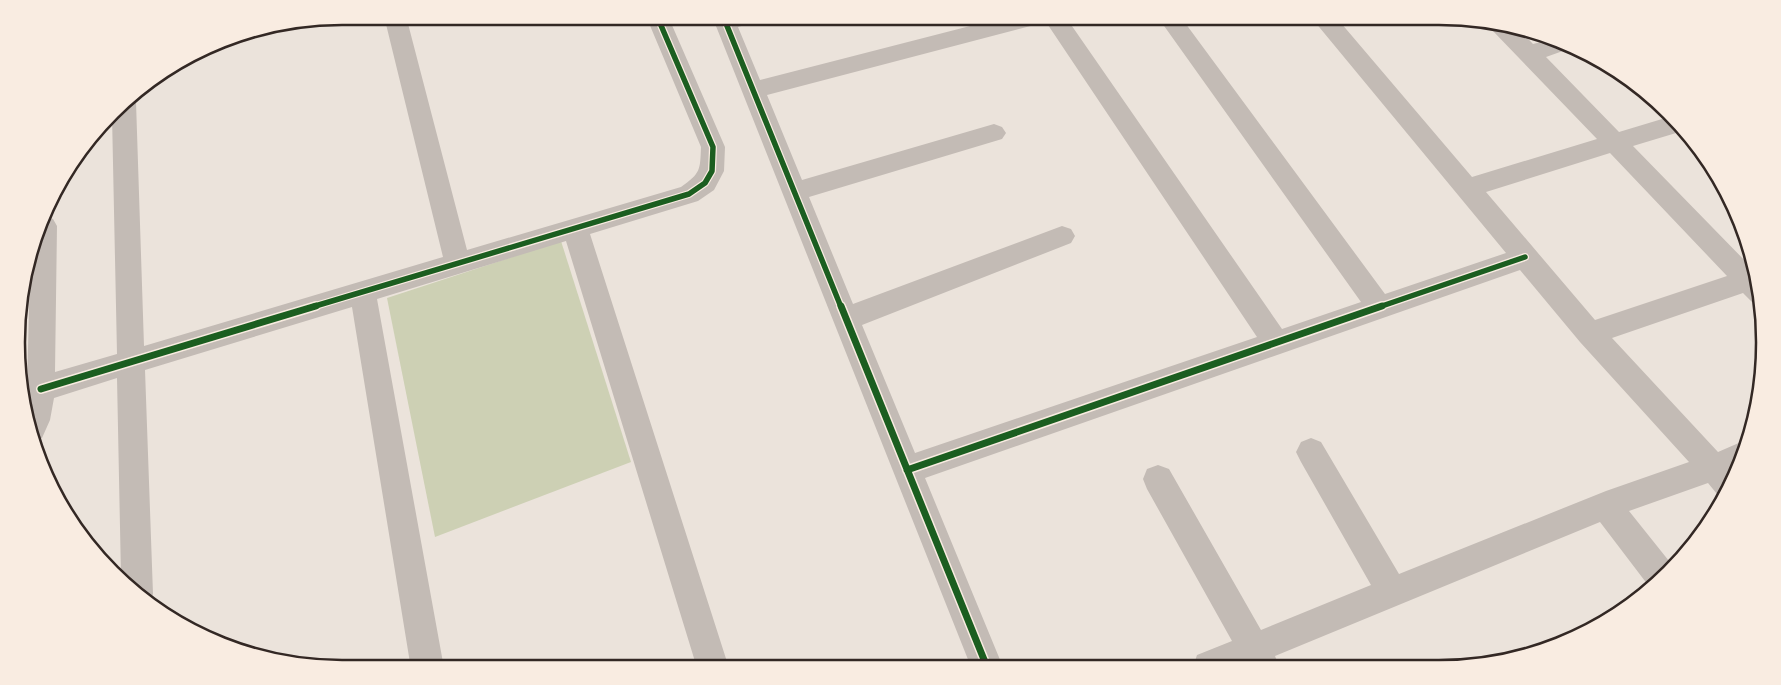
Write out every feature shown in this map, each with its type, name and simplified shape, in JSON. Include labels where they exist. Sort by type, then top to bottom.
[{"type":"street","points":[[397,25],[457,263]]},
{"type":"street","points":[[40,389],[689,194],[705,183],[712,171],[713,147],[661,25]]},
{"type":"street","points":[[735,25],[753,90],[984,660]]},
{"type":"street","points":[[753,90],[1005,25]]},
{"type":"street","points":[[1059,25],[1275,342]]},
{"type":"street","points":[[1175,25],[1379,306]]},
{"type":"street","points":[[1158,479],[1258,658],[1392,592],[1606,505],[1727,469],[1590,334],[1330,25]]},
{"type":"street","points":[[1509,33],[1749,278]]},
{"type":"street","points":[[1529,54],[1553,47]]},
{"type":"street","points":[[124,112],[137,584]]},
{"type":"street","points":[[1468,188],[1670,126]]},
{"type":"street","points":[[794,192],[994,133]]},
{"type":"street","points":[[575,228],[710,660]]},
{"type":"street","points":[[35,422],[40,389],[44,235]]},
{"type":"street","points":[[846,319],[1062,236]]},
{"type":"street","points":[[907,470],[1525,257]]},
{"type":"street","points":[[1590,334],[1751,285]]},
{"type":"street","points":[[363,293],[427,660]]},
{"type":"street","points":[[1311,452],[1392,592]]},
{"type":"street","points":[[1606,505],[1657,572]]},
{"type":"green space","points":[[561,241],[631,462],[435,537],[387,298]]},
{"type":"cycle path","points":[[41,389],[689,194],[705,183],[712,171],[713,147],[661,25]]},
{"type":"cycle path","points":[[727,25],[984,660]]},
{"type":"cycle path","points":[[907,470],[1525,257]]}]
